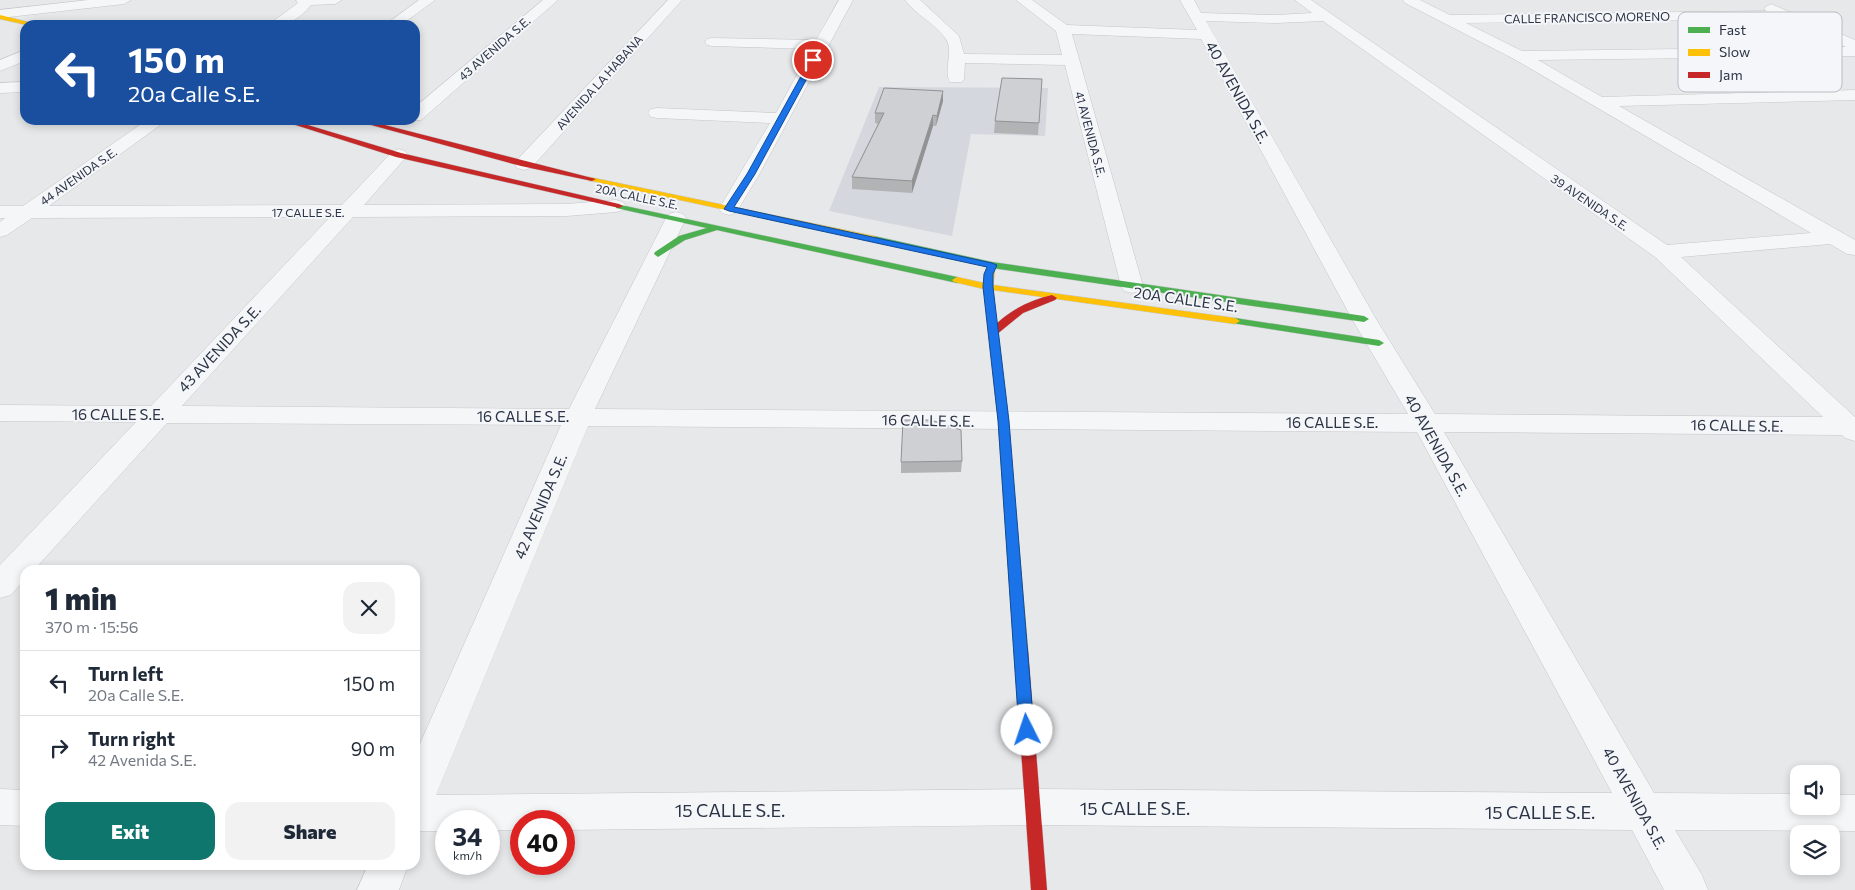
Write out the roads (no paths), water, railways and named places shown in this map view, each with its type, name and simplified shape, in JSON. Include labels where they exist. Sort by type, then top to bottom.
[{"type":"street","points":[[0,16],[94,1],[124,0]]},
{"type":"street","points":[[283,20],[300,10],[305,1],[335,0]]},
{"type":"street","points":[[399,20],[428,0]]},
{"type":"street","name":"43 AVENIDA S.E.","points":[[420,112],[551,0]]},
{"type":"street","name":"AVENIDA LA HABANA","points":[[524,164],[675,0]]},
{"type":"street","points":[[729,209],[751,174],[846,0]]},
{"type":"street","points":[[912,0],[954,39],[957,58],[956,79]]},
{"type":"street","points":[[1023,0],[1063,30],[1206,35]]},
{"type":"street","name":"40 AVENIDA S.E.","points":[[1187,0],[1364,319],[1426,422],[1440,451],[1688,890]]},
{"type":"street","name":"39 AVENIDA S.E.","points":[[1302,0],[1663,252],[1853,428]]},
{"type":"street","points":[[1410,0],[1519,56],[1855,249]]},
{"type":"street","points":[[1754,0],[1781,12]]},
{"type":"street","points":[[0,16],[20,21]]},
{"type":"street","name":"CALLE FRANCISCO MORENO","points":[[1445,19],[1678,16]]},
{"type":"street","points":[[1196,17],[1325,17]]},
{"type":"street","name":"41 AVENIDA S.E.","points":[[1063,30],[1132,286]]},
{"type":"street","points":[[1842,32],[1855,31]]},
{"type":"street","points":[[1842,39],[1855,45]]},
{"type":"street","points":[[712,42],[821,45]]},
{"type":"street","points":[[1842,51],[1855,51]]},
{"type":"street","points":[[1519,56],[1678,54]]},
{"type":"street","points":[[0,66],[20,57]]},
{"type":"street","points":[[957,58],[1071,60]]},
{"type":"street","points":[[0,88],[20,87]]},
{"type":"street","points":[[1600,102],[1855,95]]},
{"type":"street","points":[[657,113],[782,118]]},
{"type":"street","name":"44 AVENIDA S.E.","points":[[0,231],[152,125]]},
{"type":"street","name":"20A CALLE S.E.","points":[[315,125],[396,138],[524,164],[992,265],[1364,319]]},
{"type":"street","name":"20A CALLE S.E.","points":[[368,125],[396,138],[616,206],[988,287],[1378,343]]},
{"type":"street","name":"43 AVENIDA S.E.","points":[[0,586],[344,212],[396,138]]},
{"type":"street","name":"17 CALLE S.E.","points":[[0,212],[567,210],[616,206]]},
{"type":"street","name":"42 AVENIDA S.E.","points":[[420,787],[578,417],[676,218]]},
{"type":"street","points":[[658,254],[682,238],[715,228]]},
{"type":"street","points":[[1663,252],[1832,237]]},
{"type":"street","points":[[992,265],[988,274],[988,287],[1003,421],[1039,890]]},
{"type":"street","points":[[993,333],[1003,320],[1019,309],[1038,301],[1061,296]]},
{"type":"street","name":"16 CALLE S.E.","points":[[0,414],[1426,422],[1853,428]]},
{"type":"street","points":[[0,807],[20,808]]},
{"type":"street","name":"15 CALLE S.E.","points":[[420,813],[1033,807],[1855,813]]},
{"type":"street","points":[[378,890],[386,870]]}]
